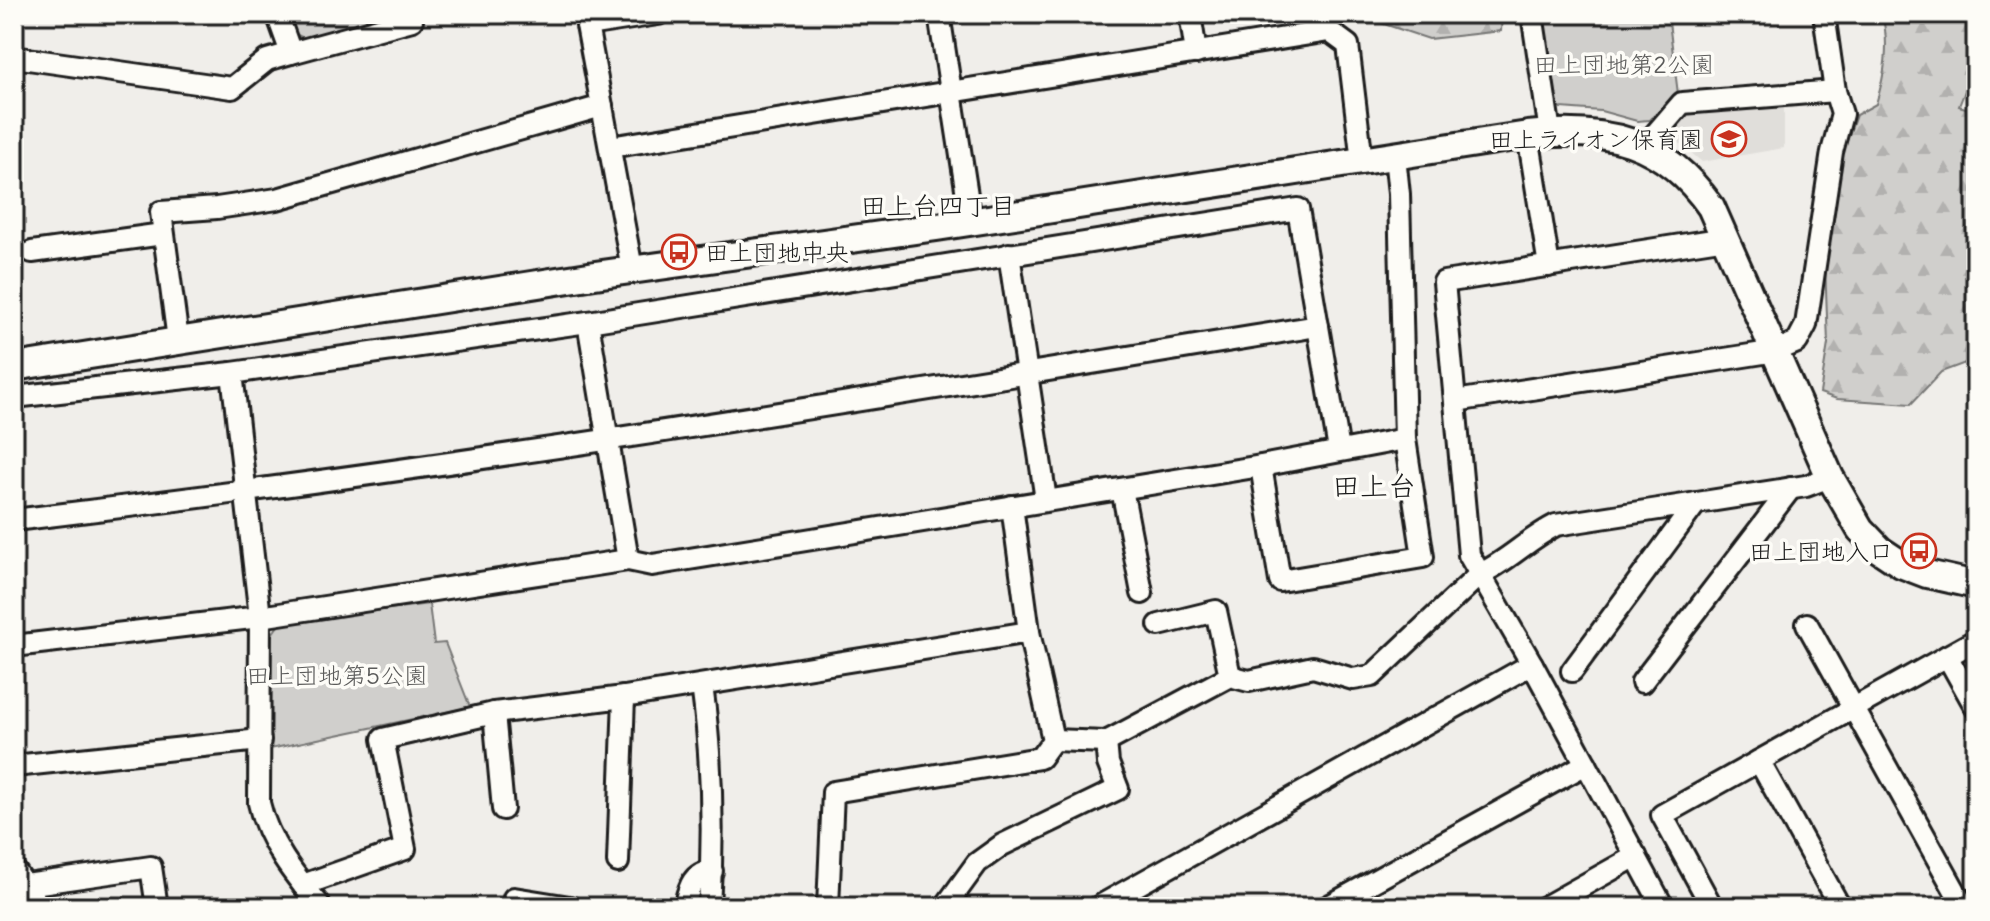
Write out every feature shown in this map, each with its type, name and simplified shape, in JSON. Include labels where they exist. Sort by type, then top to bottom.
[{"type":"street","points":[[277,14],[291,53]]},
{"type":"street","points":[[14,57],[232,88],[267,60],[412,20],[410,14]]},
{"type":"street","points":[[632,269],[586,20],[658,14]]},
{"type":"street","points":[[939,14],[971,221]]},
{"type":"street","points":[[1190,14],[1196,53]]},
{"type":"street","points":[[1532,14],[1549,266]]},
{"type":"street","points":[[1455,401],[1776,351],[1797,342],[1806,325],[1832,152],[1842,114],[1835,91],[1824,14]]},
{"type":"street","points":[[610,147],[1329,31],[1348,45],[1362,161]]},
{"type":"street","points":[[1645,146],[1682,103],[1835,91]]},
{"type":"street","points":[[178,340],[161,212],[277,199],[602,106]]},
{"type":"street","points":[[14,367],[632,269],[971,221],[1539,134],[1599,133],[1645,146],[1688,177],[1711,207],[1830,477],[1860,529],[1880,550],[1901,564],[1927,574],[1976,585]]},
{"type":"street","points":[[1261,466],[1280,581],[1423,557],[1405,439],[1399,194],[1395,156]]},
{"type":"street","points":[[14,397],[232,373],[588,322],[1298,209],[1339,450]]},
{"type":"street","points":[[32,252],[163,234]]},
{"type":"street","points":[[1663,907],[1532,664],[1469,555],[1444,282],[1726,238]]},
{"type":"street","points":[[1009,254],[1046,500]]},
{"type":"street","points":[[588,322],[628,560]]},
{"type":"street","points":[[14,520],[246,493],[607,442],[1318,326]]},
{"type":"street","points":[[232,373],[260,617],[259,803],[264,824],[321,907]]},
{"type":"street","points":[[14,646],[260,617],[628,560],[652,565],[1261,466],[1405,439]]},
{"type":"street","points":[[1053,740],[1106,742],[1230,676],[1249,681],[1313,667],[1353,679],[1372,676],[1480,574],[1497,566],[1539,533],[1556,525],[1791,488],[1830,477]]},
{"type":"street","points":[[1642,682],[1791,488]]},
{"type":"street","points":[[1122,489],[1142,593]]},
{"type":"street","points":[[1572,671],[1696,503]]},
{"type":"street","points":[[828,907],[833,792],[1040,758],[1053,740],[1029,632],[1012,506]]},
{"type":"street","points":[[1159,625],[1216,611],[1230,676]]},
{"type":"street","points":[[1807,624],[1964,907]]},
{"type":"street","points":[[303,885],[405,849],[383,739],[494,713],[624,697],[1029,632]]},
{"type":"street","points":[[1712,907],[1662,815],[1976,640]]},
{"type":"street","points":[[1947,656],[1976,708]]},
{"type":"street","points":[[1098,907],[1532,664]]},
{"type":"street","points":[[702,685],[710,744],[712,871],[709,907]]},
{"type":"street","points":[[618,862],[624,697]]},
{"type":"street","points":[[494,713],[503,809]]},
{"type":"street","points":[[14,766],[260,740]]},
{"type":"street","points":[[945,907],[977,863],[1002,845],[1118,789],[1108,763],[1106,742]]},
{"type":"street","points":[[1759,761],[1840,907]]},
{"type":"street","points":[[1327,907],[1586,764]]},
{"type":"street","points":[[1545,907],[1636,856]]},
{"type":"street","points":[[42,907],[29,896],[20,877],[151,867],[157,907]]},
{"type":"street","points":[[684,907],[694,878],[700,872],[712,871]]},
{"type":"street","points":[[514,898],[570,907]]},
{"type":"shaded area","name":"田上ライオン保育園","points":[[1784,104],[1784,148],[1702,162],[1663,129],[1686,109]]},
{"type":"green space","points":[[287,14],[364,14],[369,25],[308,40],[293,33]]},
{"type":"green space","points":[[1363,14],[1421,14],[1436,22],[1502,14],[1501,31],[1429,39]]},
{"type":"green space","name":"田上団地第2公園","points":[[1545,14],[1668,14],[1678,94],[1649,120],[1637,121],[1601,111],[1561,108],[1554,103],[1542,17]]},
{"type":"green space","points":[[1882,14],[1972,14],[1976,63],[1959,106],[1976,111],[1976,359],[1941,372],[1911,404],[1837,399],[1820,393],[1828,344],[1825,263],[1840,161],[1856,115],[1876,104],[1885,59],[1886,37]]},
{"type":"green space","name":"田上団地第5公園","points":[[429,604],[434,644],[445,643],[470,707],[270,749],[270,637],[280,623]]},
{"type":"place","name":"田上ライオン保育園","points":[[1729,139]]},
{"type":"place","name":"田上団地中央","points":[[679,252]]},
{"type":"place","name":"田上団地入口","points":[[1919,551]]},
{"type":"district","name":"田上台四丁目","points":[[938,205]]},
{"type":"district","name":"田上台","points":[[1374,486]]}]
